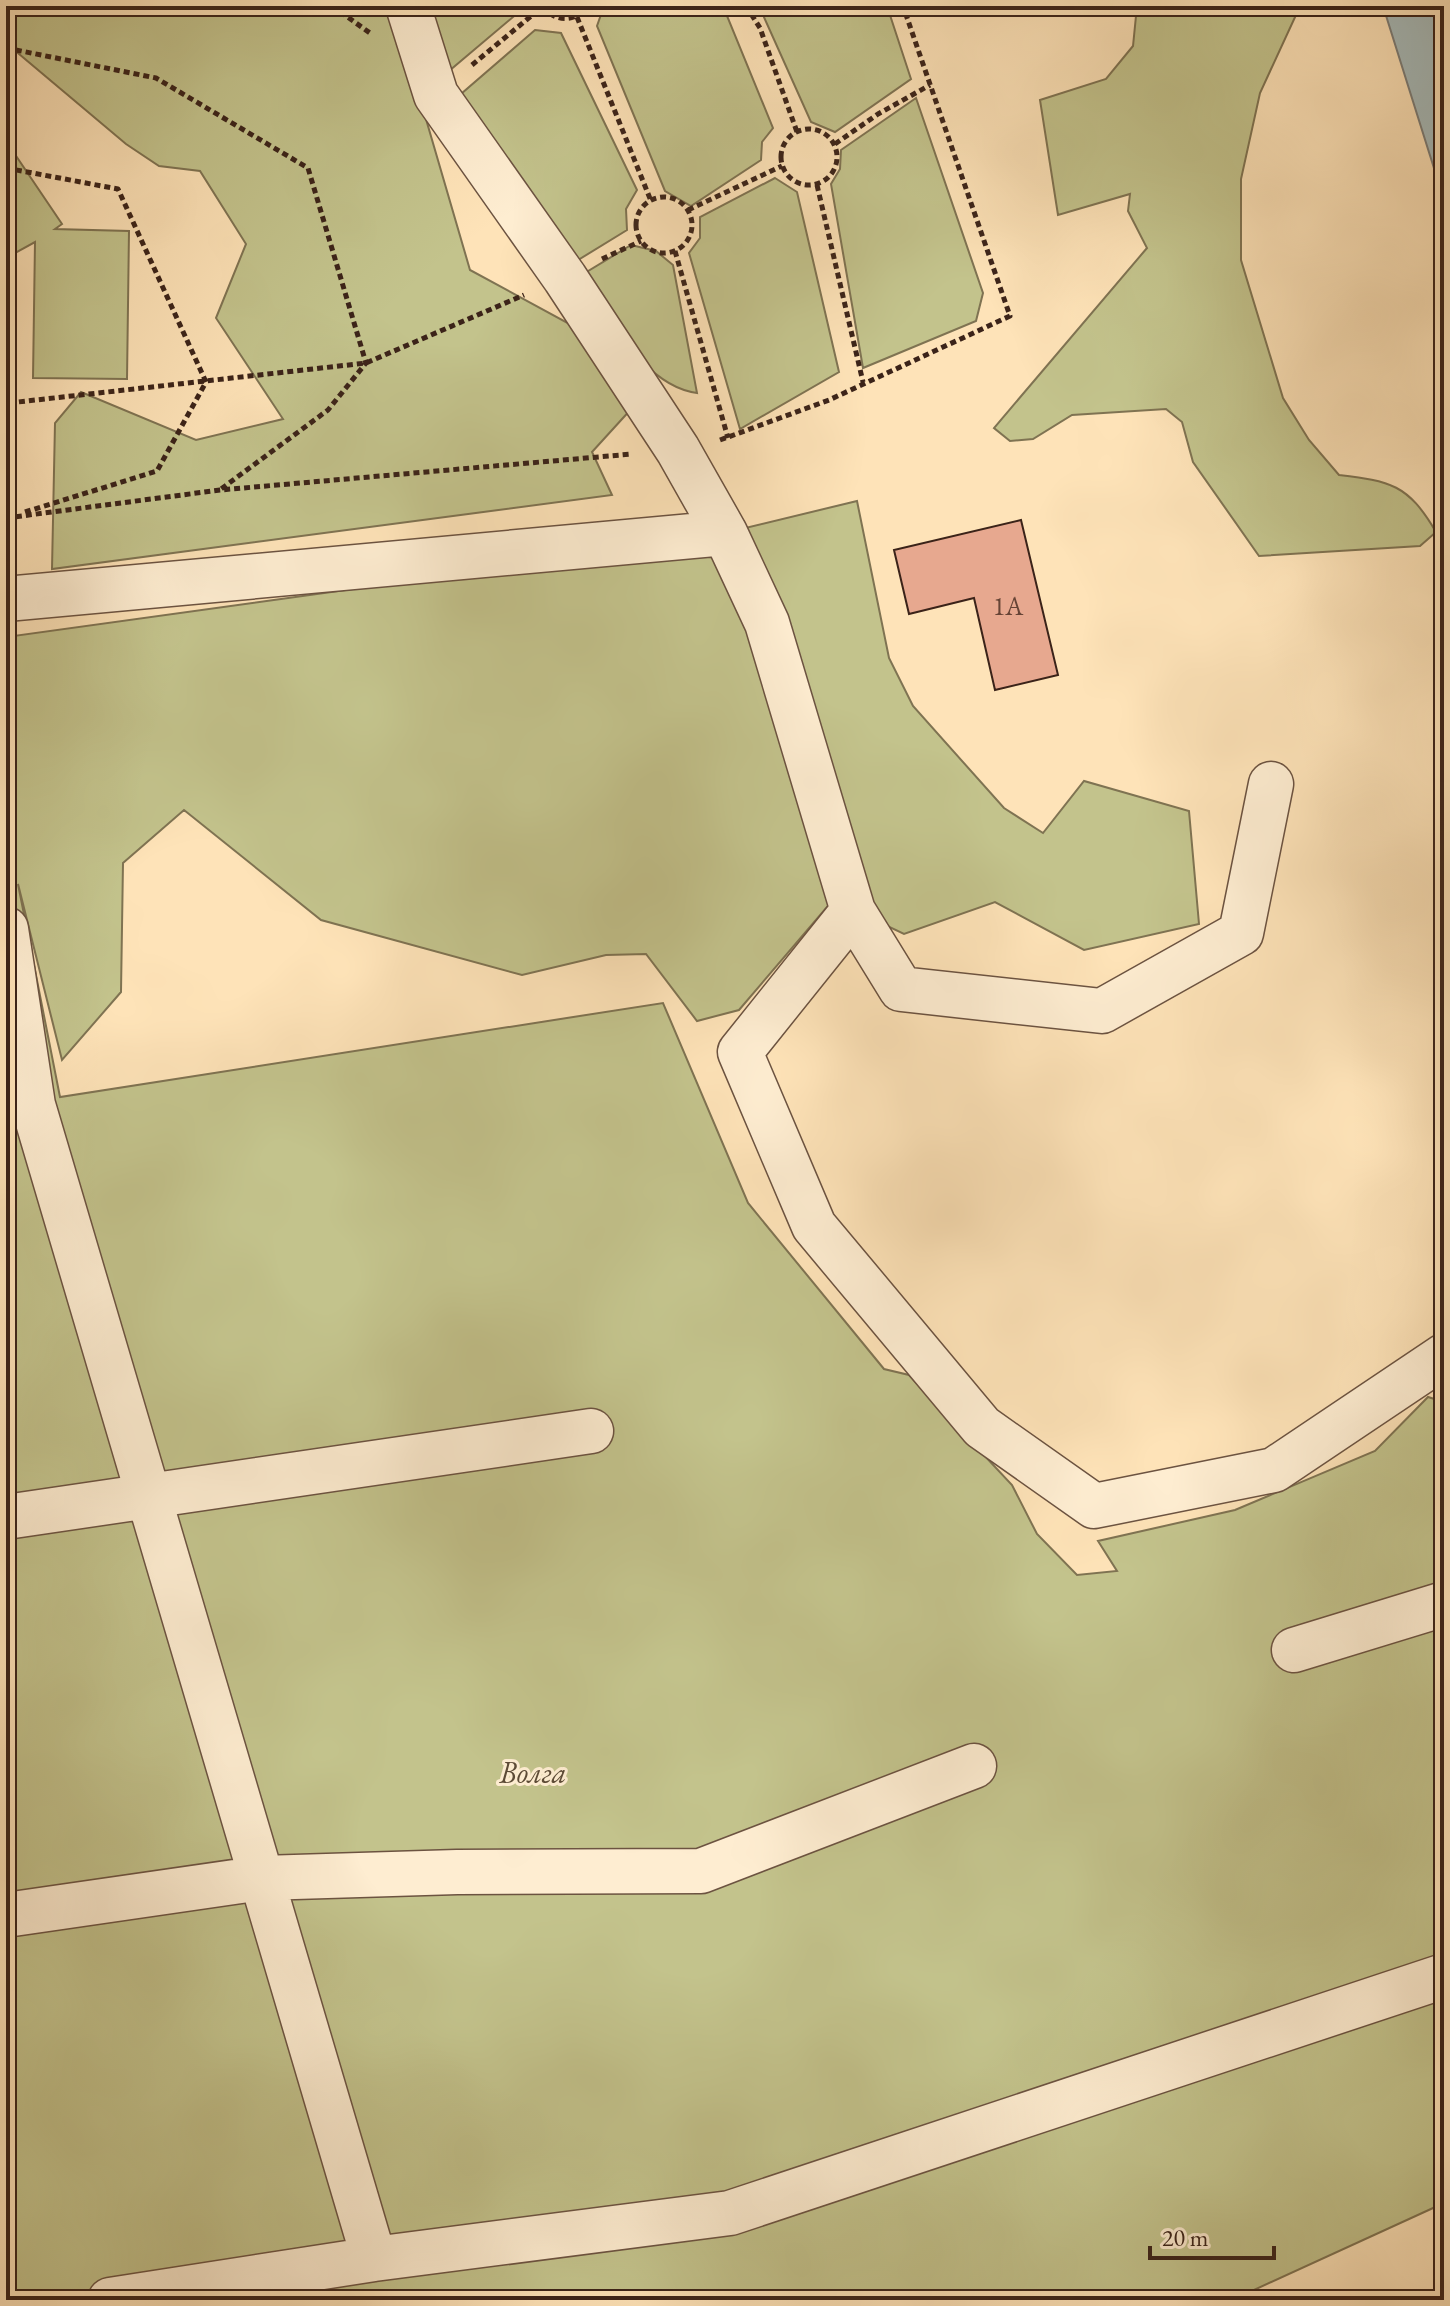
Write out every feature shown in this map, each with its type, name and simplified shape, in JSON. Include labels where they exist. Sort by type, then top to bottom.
[{"type":"lane","points":[[408,6],[436,95],[565,278],[678,450],[725,533],[767,623],[853,911],[901,989],[1102,1011],[1241,933],[1271,784]]},
{"type":"lane","points":[[15,598],[725,533]]},
{"type":"lane","points":[[853,911],[740,1052],[814,1226],[982,1427],[1094,1506],[1274,1470],[1444,1356]]},
{"type":"lane","points":[[6,929],[19,1107],[149,1496],[374,2259]]},
{"type":"lane","points":[[6,1517],[591,1431]]},
{"type":"lane","points":[[1294,1650],[1444,1604]]},
{"type":"lane","points":[[6,1915],[262,1878],[457,1872],[701,1871],[974,1766]]},
{"type":"lane","points":[[110,2300],[374,2259],[730,2213],[1444,1976]]},
{"type":"path","points":[[436,95],[542,6],[558,18],[577,17],[588,6]]},
{"type":"path","points":[[746,6],[760,28],[797,132]]},
{"type":"path","points":[[8,517],[220,490],[678,450],[728,438],[829,400],[1010,316],[903,6]]},
{"type":"path","points":[[577,17],[651,201]]},
{"type":"path","points":[[6,48],[156,78],[308,168],[366,363]]},
{"type":"path","points":[[835,144],[878,114],[930,85]]},
{"type":"path","points":[[806,129],[823,132],[835,144],[838,154],[833,173],[817,185],[793,180],[782,166],[781,153],[787,140],[797,132],[806,129]]},
{"type":"path","points":[[6,150],[8,517],[15,598]]},
{"type":"path","points":[[688,210],[782,166]]},
{"type":"path","points":[[7,168],[118,189],[206,382]]},
{"type":"path","points":[[817,185],[863,382]]},
{"type":"path","points":[[672,198],[688,210],[692,229],[683,246],[675,251],[656,252],[641,241],[637,232],[639,214],[651,201],[672,198]]},
{"type":"path","points":[[9,403],[366,363],[565,278],[641,241]]},
{"type":"path","points":[[675,251],[728,438]]},
{"type":"path","points":[[220,490],[328,410],[366,363]]},
{"type":"path","points":[[8,517],[157,471],[206,382]]},
{"type":"green space","points":[[6,6],[393,6],[470,270],[599,340],[633,407],[592,452],[612,495],[52,569],[55,423],[81,392],[196,440],[283,419],[216,318],[246,244],[200,171],[159,166],[126,144],[6,43]]},
{"type":"green space","points":[[427,6],[526,6],[449,71]]},
{"type":"green space","points":[[604,6],[723,6],[773,128],[762,142],[761,160],[691,206],[665,191],[597,26]]},
{"type":"green space","points":[[759,6],[887,6],[911,79],[835,132],[811,122]]},
{"type":"green space","points":[[1137,6],[1296,6],[1296,15],[1260,93],[1241,179],[1241,260],[1283,398],[1309,440],[1339,475],[1385,483],[1406,494],[1436,532],[1420,546],[1259,556],[1193,462],[1182,422],[1166,409],[1072,415],[1033,439],[1010,441],[994,428],[1147,248],[1128,211],[1130,194],[1058,215],[1040,100],[1106,79],[1133,46]]},
{"type":"green space","points":[[535,30],[561,33],[637,190],[626,209],[627,230],[570,265],[461,94]]},
{"type":"green space","points":[[916,98],[983,293],[976,321],[863,368],[831,184],[840,169],[841,150]]},
{"type":"green space","points":[[6,141],[62,224],[55,229],[129,231],[127,379],[33,378],[35,242],[6,258]]},
{"type":"green space","points":[[775,178],[797,192],[839,372],[740,429],[689,253],[700,238],[700,217]]},
{"type":"green space","points":[[631,245],[656,251],[673,265],[697,393],[678,388],[644,363],[616,329],[580,276]]},
{"type":"green space","name":"Волга","points":[[857,501],[889,658],[913,706],[1004,808],[1043,833],[1084,781],[1189,811],[1199,924],[1084,950],[995,902],[904,934],[833,900],[739,1010],[697,1021],[646,954],[606,955],[522,975],[321,920],[184,810],[123,863],[121,992],[62,1060],[18,884],[60,1097],[663,1003],[748,1203],[884,1369],[909,1375],[1012,1485],[1037,1534],[1077,1575],[1117,1571],[1098,1541],[1235,1510],[1375,1451],[1428,1397],[1444,1402],[1444,2203],[1232,2300],[6,2300],[6,637],[679,544]]},
{"type":"shaded area","points":[[1383,6],[1444,6],[1444,200]]},
{"type":"building","points":[[1021,520],[1058,675],[995,690],[974,598],[909,614],[894,550]]}]
